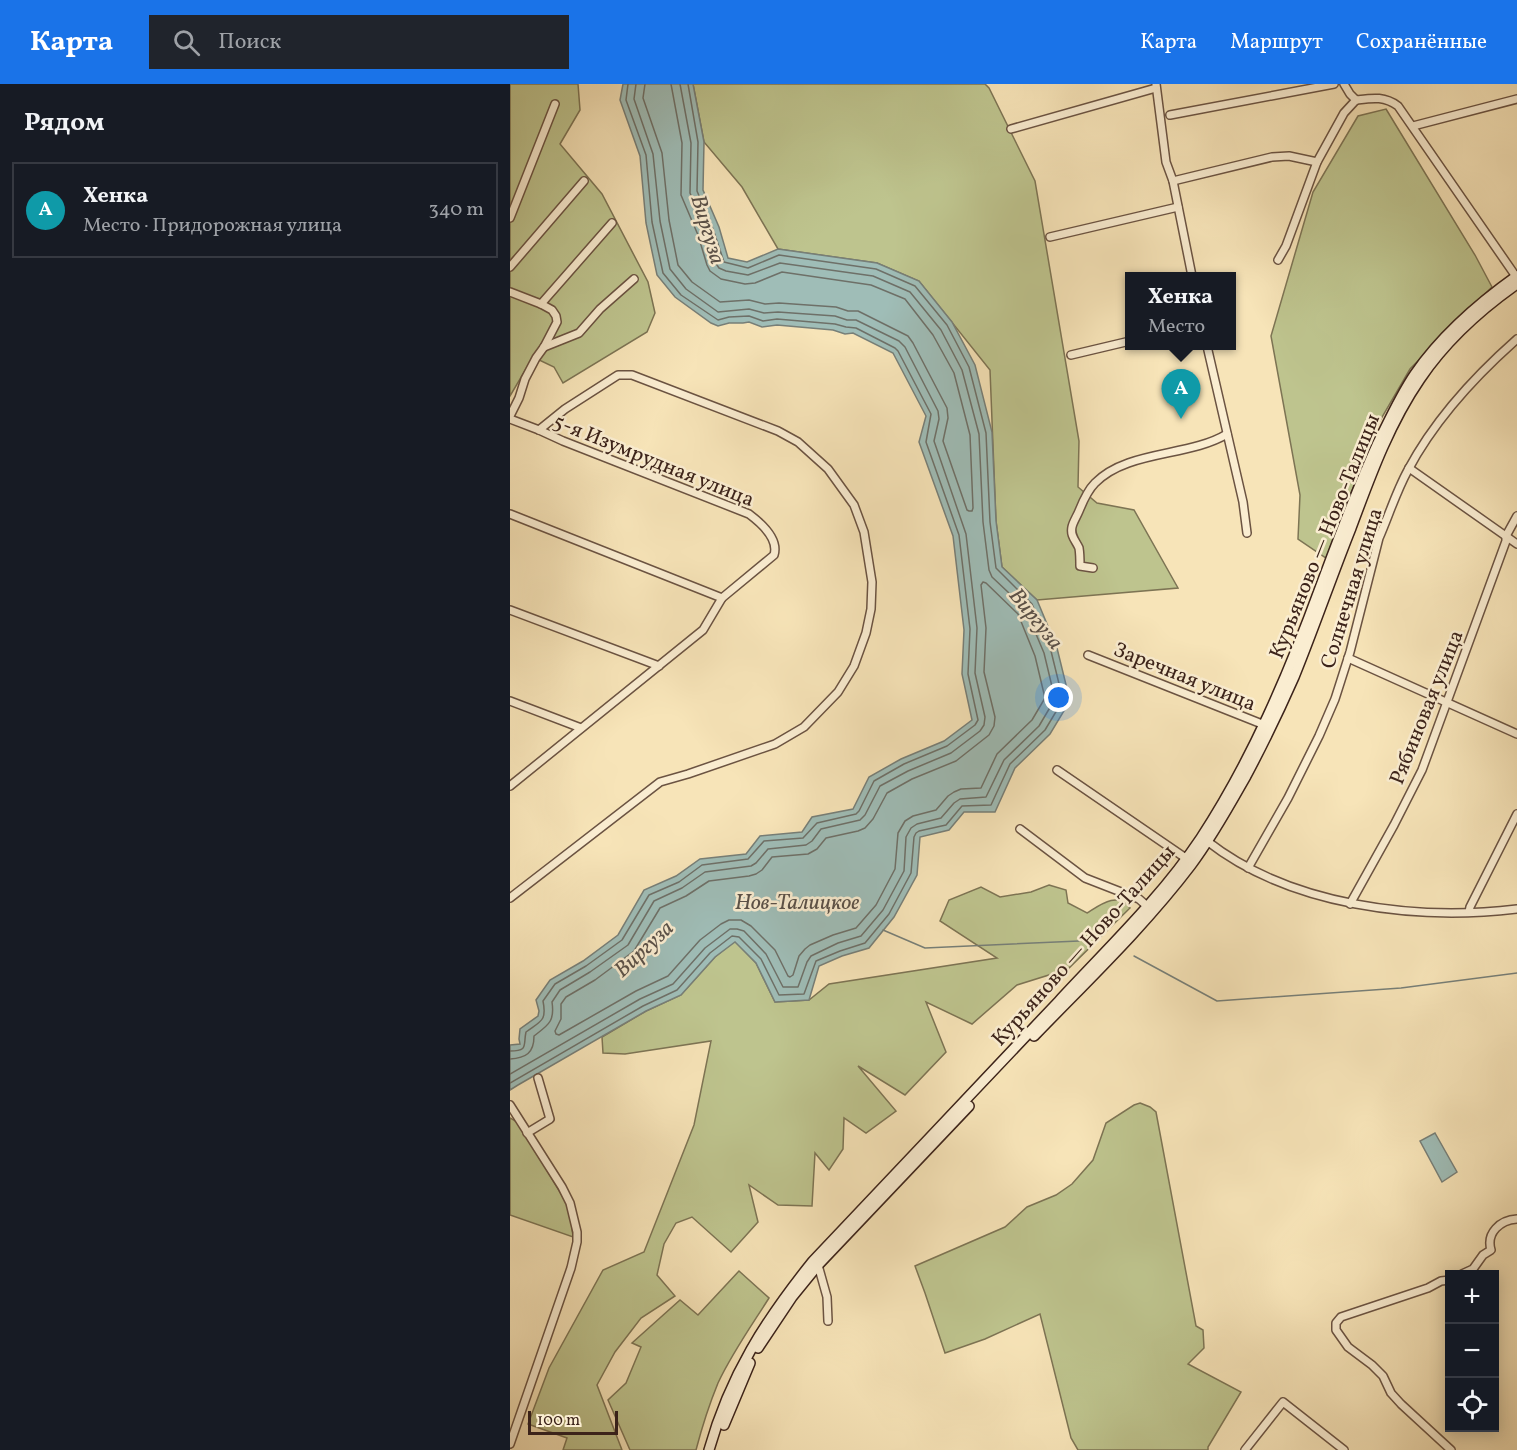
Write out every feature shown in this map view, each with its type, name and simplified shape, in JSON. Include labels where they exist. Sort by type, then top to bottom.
[{"type":"main road","name":"Курьяново — Ново-Талицы","points":[[716,1450],[728,1412],[753,1357],[792,1297],[818,1265],[1154,910],[1208,841],[1241,785],[1303,653],[1374,469],[1398,416],[1420,379],[1440,353],[1517,279]]},
{"type":"main road","name":"Курьяново — Ново-Талицы","points":[[710,1450],[722,1409],[741,1367],[766,1323],[793,1286],[813,1261],[1168,884],[1219,810],[1267,726]]},
{"type":"street","points":[[1170,115],[1334,84]]},
{"type":"street","points":[[1344,84],[1356,99],[1378,98],[1398,106],[1517,279]]},
{"type":"street","points":[[1011,129],[1156,86],[1166,162],[1173,181],[1191,272]]},
{"type":"street","points":[[1278,260],[1286,246],[1317,162],[1344,113],[1356,99]]},
{"type":"street","points":[[1413,126],[1517,99]]},
{"type":"street","points":[[510,218],[555,104]]},
{"type":"street","points":[[1173,181],[1272,157],[1289,156],[1317,162]]},
{"type":"street","points":[[510,267],[584,181]]},
{"type":"street","points":[[1050,237],[1178,207]]},
{"type":"street","points":[[541,304],[612,223]]},
{"type":"street","points":[[544,347],[579,333],[600,309],[634,279]]},
{"type":"street","points":[[510,292],[552,310],[557,322],[525,379],[510,418]]},
{"type":"street","name":"Солнечная улица","points":[[1248,867],[1288,798],[1335,699],[1379,538],[1409,468],[1433,429],[1464,390],[1517,339]]},
{"type":"street","points":[[1071,355],[1125,342]]},
{"type":"street","points":[[1208,350],[1246,519],[1246,533]]},
{"type":"street","points":[[510,898],[660,782],[775,744],[804,727],[838,692],[854,666],[866,633],[871,609],[872,582],[864,532],[854,505],[828,469],[798,442],[778,431],[632,375],[618,375],[565,409],[539,430]]},
{"type":"street","name":"5-я Изумрудная улица","points":[[510,418],[749,514],[760,522],[776,544],[774,555],[722,598]]},
{"type":"street","points":[[1093,568],[1080,566],[1080,550],[1073,539],[1071,529],[1094,483],[1121,466],[1208,443],[1227,434]]},
{"type":"street","points":[[1409,468],[1517,544]]},
{"type":"street","points":[[510,514],[722,598],[703,630],[510,786]]},
{"type":"street","name":"Рябиновая улица","points":[[1350,904],[1422,770],[1503,552],[1506,536],[1517,516]]},
{"type":"street","points":[[510,610],[659,666]]},
{"type":"street","name":"Заречная улица","points":[[1088,655],[1267,726]]},
{"type":"street","points":[[1348,658],[1517,734]]},
{"type":"street","points":[[510,701],[581,728]]},
{"type":"street","points":[[1057,770],[1187,859]]},
{"type":"street","points":[[1469,912],[1517,814]]},
{"type":"street","points":[[1020,829],[1085,878],[1138,899],[1147,906]]},
{"type":"street","points":[[1208,841],[1224,854],[1248,867],[1294,887],[1350,904],[1405,910],[1469,912],[1517,909]]},
{"type":"street","points":[[527,1133],[550,1119],[538,1077]]},
{"type":"street","points":[[510,1105],[570,1203],[576,1225],[577,1242],[571,1268],[510,1444]]},
{"type":"street","points":[[1471,1270],[1483,1255],[1491,1250],[1489,1242],[1492,1233],[1510,1219],[1517,1219]]},
{"type":"street","points":[[818,1265],[827,1297],[828,1321]]},
{"type":"street","points":[[1445,1281],[1341,1317],[1336,1323],[1336,1330],[1348,1347],[1383,1376],[1391,1393],[1401,1404],[1451,1450]]},
{"type":"street","points":[[1245,1450],[1283,1402],[1344,1450]]},
{"type":"green space","points":[[510,84],[578,84],[580,110],[560,144],[602,194],[648,282],[655,313],[647,332],[563,383],[554,367],[533,357],[510,396]]},
{"type":"green space","points":[[693,84],[985,84],[989,88],[1035,181],[1079,441],[1078,487],[1097,503],[1134,510],[1178,588],[1037,600],[1002,567],[996,521],[990,370],[919,281],[877,263],[778,249],[742,187],[704,142]]},
{"type":"green space","points":[[1386,109],[1492,287],[1410,369],[1378,424],[1326,558],[1298,539],[1300,495],[1271,336],[1313,192],[1358,116]]},
{"type":"green space","points":[[1049,885],[1066,890],[1068,903],[1087,913],[1103,903],[1115,900],[1120,900],[1130,908],[1068,969],[1017,985],[972,1024],[926,1002],[946,1052],[905,1095],[858,1066],[896,1111],[866,1133],[844,1118],[843,1149],[829,1170],[815,1153],[812,1206],[778,1205],[749,1185],[758,1222],[731,1252],[692,1217],[676,1223],[664,1244],[657,1275],[675,1296],[641,1318],[615,1352],[597,1385],[622,1450],[563,1450],[567,1438],[528,1424],[549,1368],[603,1270],[644,1252],[694,1125],[711,1041],[625,1054],[603,1053],[602,1037],[646,1011],[681,995],[715,957],[735,941],[756,963],[775,1002],[809,1000],[829,984],[997,958],[940,921],[949,900],[981,887],[1000,897],[1031,892]]},
{"type":"green space","points":[[1140,1103],[1156,1112],[1196,1326],[1203,1330],[1204,1348],[1188,1364],[1241,1392],[1208,1450],[1078,1450],[1071,1438],[1040,1314],[985,1339],[945,1353],[915,1266],[1005,1227],[1027,1207],[1056,1195],[1072,1184],[1093,1160],[1106,1123]]},
{"type":"green space","points":[[510,1118],[519,1123],[570,1209],[573,1237],[510,1215]]},
{"type":"green space","points":[[739,1271],[769,1298],[718,1383],[696,1450],[630,1450],[608,1400],[626,1383],[641,1347],[632,1343],[680,1300],[698,1315]]},
{"type":"water","name":"Нов-Талицкое","points":[[623,84],[693,84],[704,142],[703,190],[719,227],[728,258],[747,262],[778,249],[877,263],[919,281],[952,322],[975,365],[992,432],[996,521],[1002,567],[1037,600],[1057,648],[1070,701],[1050,734],[1015,768],[995,812],[964,812],[949,830],[920,837],[917,875],[894,917],[869,948],[819,966],[809,1000],[775,1002],[756,963],[735,942],[715,957],[681,995],[646,1011],[510,1090],[510,1045],[520,1044],[520,1029],[538,1016],[536,1000],[550,980],[583,961],[618,935],[644,890],[676,876],[700,859],[746,854],[760,836],[802,832],[812,817],[853,809],[869,777],[901,759],[944,741],[972,720],[962,674],[964,630],[953,536],[919,442],[926,416],[893,353],[853,333],[845,334],[833,330],[777,325],[762,327],[749,322],[718,326],[675,297],[657,275],[646,223],[640,156],[620,100]]},
{"type":"water","points":[[1435,1133],[1457,1172],[1442,1182],[1420,1141]]},
{"type":"waterway","points":[[883,930],[925,948],[1079,941]]},
{"type":"waterway","points":[[1134,956],[1217,1001],[1401,988],[1517,973]]},
{"type":"place","name":"Хенка","points":[[1181,419]]},
{"type":"water label","name":"Виргуза","points":[[709,229]]},
{"type":"water label","name":"Виргуза","points":[[1037,618]]},
{"type":"water label","name":"Виргуза","points":[[643,948]]}]
